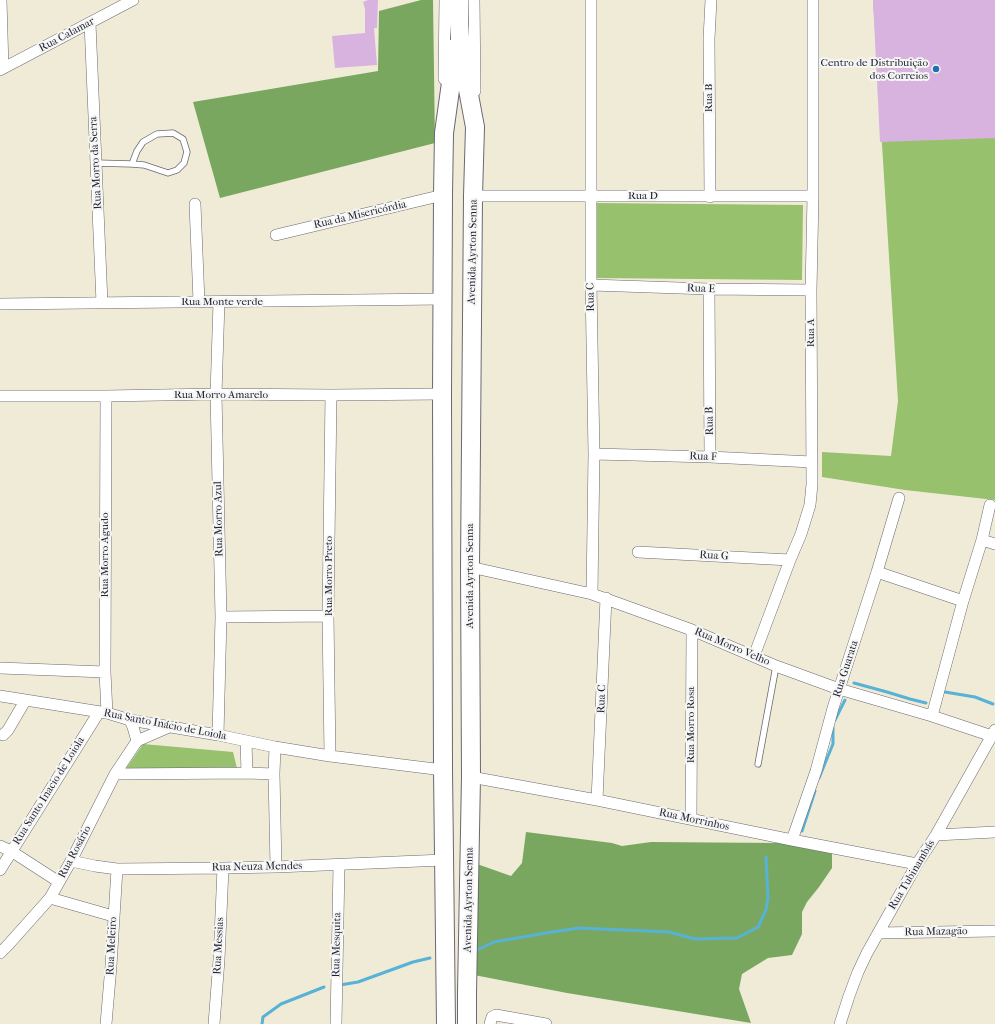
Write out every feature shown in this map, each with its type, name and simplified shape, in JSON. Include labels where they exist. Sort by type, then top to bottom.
[{"type":"main road","points":[[459,0],[459,24]]},
{"type":"main road","name":"Avenida Ayrton Senna","points":[[446,1024],[443,770],[443,195],[444,133],[459,24]]},
{"type":"main road","name":"Avenida Ayrton Senna","points":[[459,24],[461,52],[475,127],[473,196],[470,567],[471,778],[467,1024]]},
{"type":"street","points":[[1,0],[2,69]]},
{"type":"street","points":[[110,0],[111,12]]},
{"type":"street","name":"Rua Calamar","points":[[2,69],[133,0]]},
{"type":"street","name":"Avenida Ayrton Senna","points":[[444,133],[445,0]]},
{"type":"street","name":"Avenida Ayrton Senna","points":[[474,0],[475,127]]},
{"type":"street","name":"Rua C","points":[[592,0],[591,285],[594,454],[592,594]]},
{"type":"street","name":"Rua B","points":[[710,197],[709,39],[711,0]]},
{"type":"street","name":"Rua A","points":[[754,656],[801,534],[810,505],[812,484],[810,290],[813,196],[813,0]]},
{"type":"street","name":"Rua Morro da Serra","points":[[90,23],[102,303]]},
{"type":"street","name":"Rua da Misericórdia","points":[[276,235],[443,195]]},
{"type":"street","name":"Rua D","points":[[473,196],[813,196]]},
{"type":"street","points":[[195,204],[199,302]]},
{"type":"street","name":"Rua E","points":[[591,285],[709,289],[810,290]]},
{"type":"street","name":"Rua B","points":[[709,289],[710,457]]},
{"type":"street","name":"Rua Monte verde","points":[[0,304],[443,299]]},
{"type":"street","name":"Rua Morro Azul","points":[[218,735],[221,617],[216,394],[219,302]]},
{"type":"street","name":"Rua Morro Amarelo","points":[[0,396],[442,394]]},
{"type":"street","name":"Rua Morro Preto","points":[[330,395],[328,616],[330,756]]},
{"type":"street","name":"Rua Morro Agudo","points":[[103,713],[105,672],[106,396]]},
{"type":"street","name":"Rua F","points":[[594,454],[710,457],[812,462]]},
{"type":"street","name":"Rua Guarata","points":[[792,840],[816,771],[825,734],[899,498]]},
{"type":"street","points":[[932,716],[963,601],[982,540],[990,506]]},
{"type":"street","points":[[982,540],[995,544]]},
{"type":"street","name":"Rua G","points":[[638,552],[790,560]]},
{"type":"street","name":"Rua Morro Velho","points":[[470,567],[606,598],[692,630],[776,666],[839,689],[994,734]]},
{"type":"street","points":[[877,572],[963,601]]},
{"type":"street","name":"Rua C","points":[[597,800],[606,598]]},
{"type":"street","points":[[221,617],[328,616]]},
{"type":"street","name":"Rua Morro Rosa","points":[[691,819],[692,630]]},
{"type":"street","points":[[0,668],[105,672]]},
{"type":"street","name":"Rua Santo Inácio de Loiola","points":[[0,696],[103,713],[130,720],[218,735],[275,748],[330,756]]},
{"type":"street","points":[[3,735],[8,730],[25,700]]},
{"type":"street","name":"Rua Santo Inacio de Loiola","points":[[0,870],[11,851],[103,713]]},
{"type":"street","points":[[130,720],[134,727],[137,741],[169,726]]},
{"type":"street","name":"Rua Tubinambás","points":[[840,1024],[858,972],[878,934],[917,864],[936,835],[994,734]]},
{"type":"street","name":"Rua Rosário","points":[[0,954],[50,898],[71,861],[115,774],[137,741]]},
{"type":"street","points":[[246,742],[247,773]]},
{"type":"street","points":[[275,748],[274,774],[276,867]]},
{"type":"street","points":[[330,756],[443,770]]},
{"type":"street","points":[[115,774],[274,774]]},
{"type":"street","name":"Rua Morrinhos","points":[[471,778],[597,800],[917,864]]},
{"type":"street","points":[[936,835],[995,832]]},
{"type":"street","points":[[0,846],[11,851],[59,882]]},
{"type":"street","name":"Rua Neuza Mendes","points":[[71,861],[117,869],[276,867],[444,860]]},
{"type":"street","name":"Rua Mesquita","points":[[336,1024],[339,865]]},
{"type":"street","name":"Rua Messias","points":[[214,1024],[219,960],[223,868]]},
{"type":"street","name":"Rua Meleiro","points":[[106,1024],[117,869]]},
{"type":"street","points":[[50,898],[114,916]]},
{"type":"street","name":"Rua Mazagão","points":[[878,934],[995,931]]},
{"type":"street","points":[[490,1024],[492,1017],[496,1015],[546,1024]]},
{"type":"lane","points":[[96,163],[144,165],[168,173],[177,170],[184,163],[187,152],[183,139],[173,133],[157,134],[143,142],[137,151],[132,164]]},
{"type":"lane","points":[[758,764],[776,666]]},
{"type":"green space","points":[[421,0],[433,0],[435,143],[220,198],[193,102],[378,71],[379,11]]},
{"type":"green space","points":[[873,0],[980,0],[995,2],[995,500],[905,490],[822,477],[822,452],[891,456],[898,401]]},
{"type":"green space","points":[[595,203],[803,205],[802,280],[594,278]]},
{"type":"green space","points":[[143,744],[233,752],[237,768],[123,773]]},
{"type":"green space","points":[[526,832],[612,843],[622,846],[651,842],[780,843],[832,852],[832,868],[807,902],[802,912],[802,934],[792,955],[768,958],[742,974],[739,989],[751,1023],[567,993],[474,975],[477,864],[511,876],[522,863]]},
{"type":"building","points":[[368,0],[378,0],[377,28],[374,28],[377,65],[335,68],[332,36],[365,33],[365,9],[363,2]]},
{"type":"building","name":"Centro de Distribuição dos Correios","points":[[873,0],[995,0],[995,138],[880,142]]},
{"type":"waterway","points":[[854,683],[926,703]]},
{"type":"waterway","points":[[945,692],[975,697],[993,704]]},
{"type":"waterway","points":[[835,720],[845,700]]},
{"type":"waterway","points":[[819,778],[833,744],[833,727]]},
{"type":"waterway","points":[[802,831],[815,791]]},
{"type":"waterway","points":[[477,950],[494,942],[579,928],[669,932],[695,939],[737,938],[758,927],[766,910],[768,898],[766,857]]},
{"type":"waterway","points":[[340,985],[358,982],[413,962],[430,958]]},
{"type":"waterway","points":[[262,1024],[263,1017],[281,1004],[324,987]]},
{"type":"place","name":"Centro de Distribuição dos Correios","points":[[936,69]]}]
